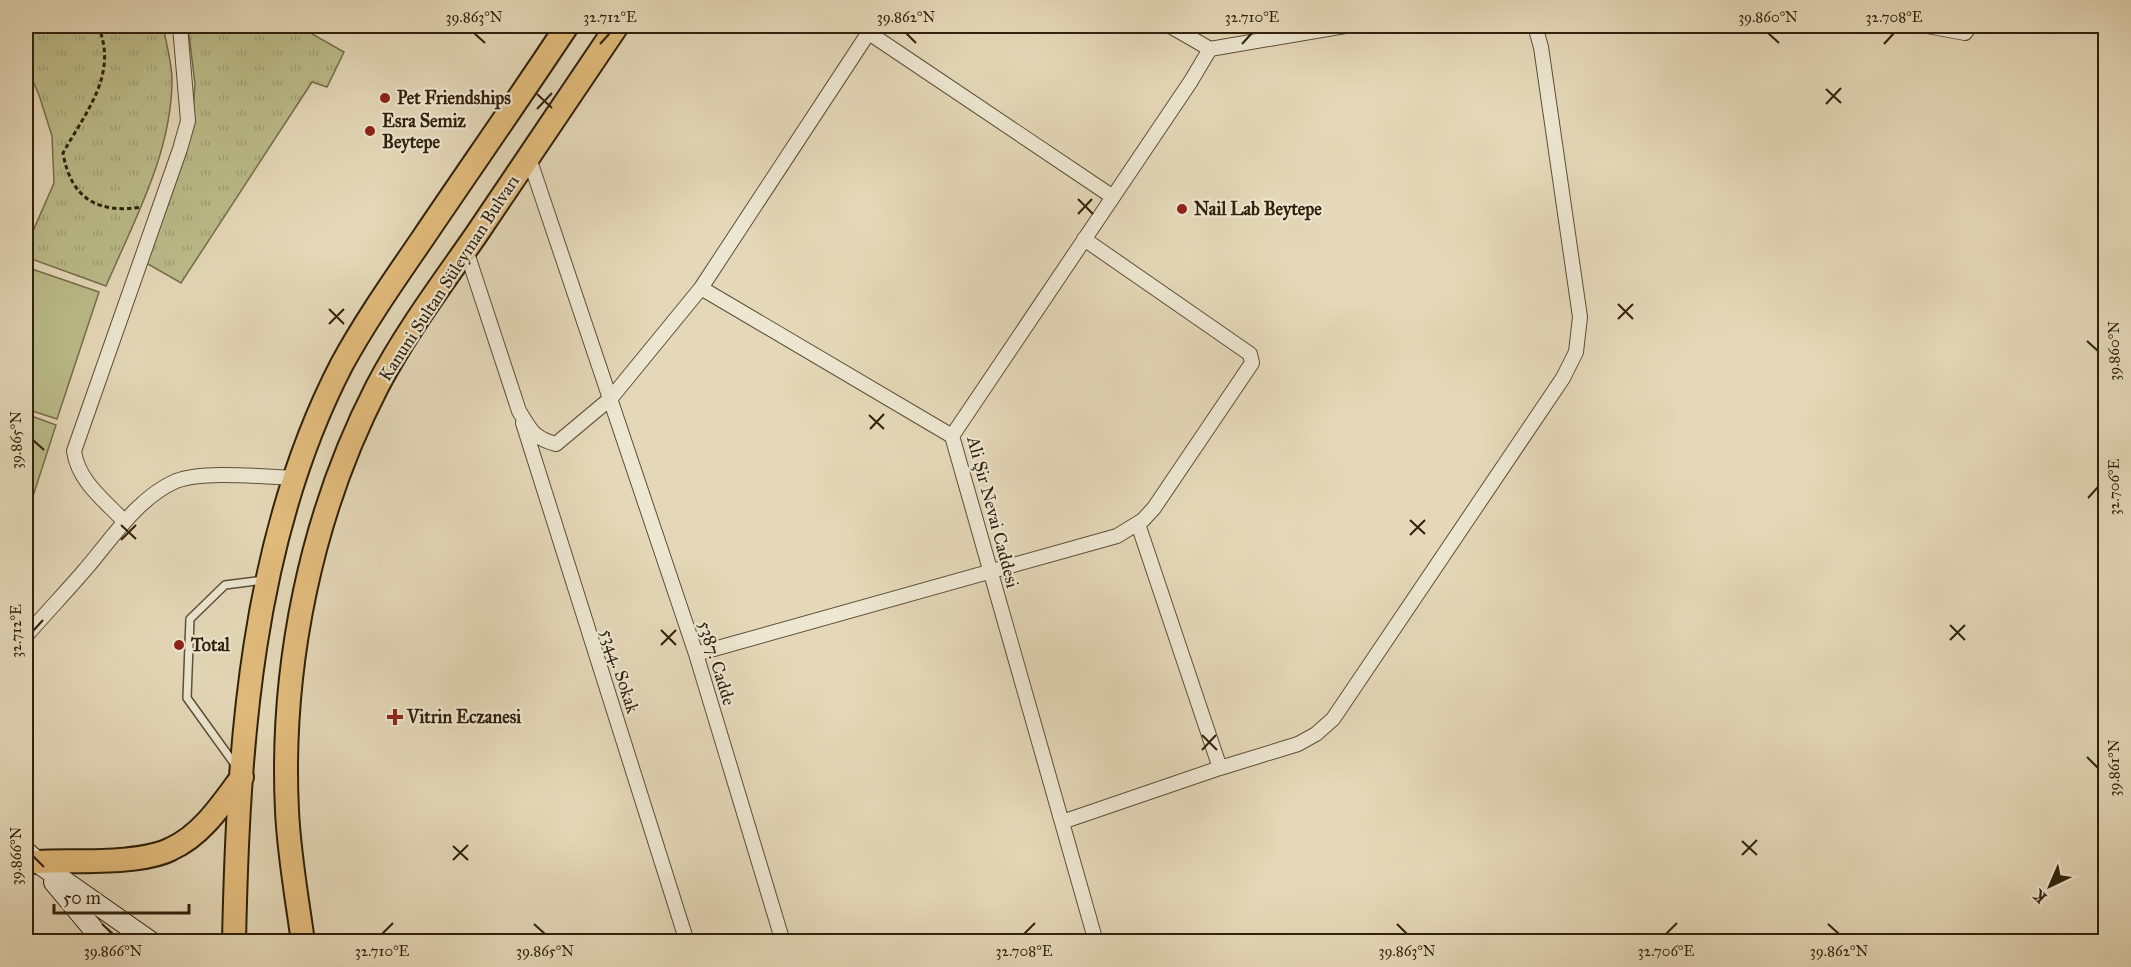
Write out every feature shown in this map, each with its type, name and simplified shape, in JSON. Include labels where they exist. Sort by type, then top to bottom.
[{"type":"main road","points":[[238,938],[237,848],[253,660],[266,580],[296,478],[325,399],[362,329],[567,26]]},
{"type":"main road","name":"Kanuni Sultan Süleyman Bulvarı","points":[[299,936],[288,821],[286,754],[290,693],[297,640],[311,568],[337,482],[376,390],[412,327],[617,26]]},
{"type":"main road","points":[[31,857],[129,859],[171,850],[198,831],[212,817],[243,776]]},
{"type":"main road","points":[[31,857],[104,942]]},
{"type":"main road","points":[[31,857],[151,942]]},
{"type":"street","points":[[124,521],[83,478],[76,464],[74,451],[188,121],[180,26]]},
{"type":"street","points":[[1170,26],[1210,49],[1345,26]]},
{"type":"street","points":[[1062,822],[1298,744],[1316,734],[1333,719],[1563,378],[1576,352],[1580,317],[1541,47],[1535,26]]},
{"type":"street","points":[[1927,26],[1965,33],[1970,26]]},
{"type":"street","points":[[519,411],[530,429],[541,440],[556,444],[611,398],[701,288],[871,29],[1113,197]]},
{"type":"street","name":"Ali Şir Nevai Caddesi","points":[[1096,942],[952,436],[1191,81],[1210,49]]},
{"type":"street","name":"5387. Cadde","points":[[529,158],[696,654],[783,942]]},
{"type":"street","points":[[696,654],[1117,536],[1138,524],[1154,508],[1252,363],[1250,354],[1084,239]]},
{"type":"street","name":"5344. Sokak","points":[[466,250],[687,942]]},
{"type":"street","points":[[701,288],[952,436]]},
{"type":"street","points":[[26,636],[84,571],[124,521],[154,495],[177,481],[204,476],[296,478]]},
{"type":"street","points":[[1138,524],[1220,768]]},
{"type":"lane","points":[[243,776],[187,698],[190,620],[225,585],[266,580]]},
{"type":"path","points":[[98,26],[102,35],[104,73],[92,106],[63,153],[66,172],[75,187],[87,199],[110,210],[161,204]]},
{"type":"green space","points":[[26,26],[163,26],[172,80],[166,133],[150,186],[106,286],[26,257],[26,247],[54,183],[52,136],[39,95],[26,65]]},
{"type":"green space","points":[[188,26],[300,26],[344,52],[327,87],[312,82],[181,283],[146,263],[192,124],[195,84]]},
{"type":"green space","points":[[26,267],[99,292],[57,419],[26,409]]},
{"type":"green space","points":[[26,414],[56,425],[26,518]]},
{"type":"place","name":"Pet Friendships","points":[[385,98]]},
{"type":"place","name":"Esra Semiz Beytepe","points":[[370,131]]},
{"type":"place","name":"Nail Lab Beytepe","points":[[1182,209]]},
{"type":"place","name":"Total","points":[[179,645]]},
{"type":"place","name":"Vitrin Eczanesi","points":[[395,717]]}]
